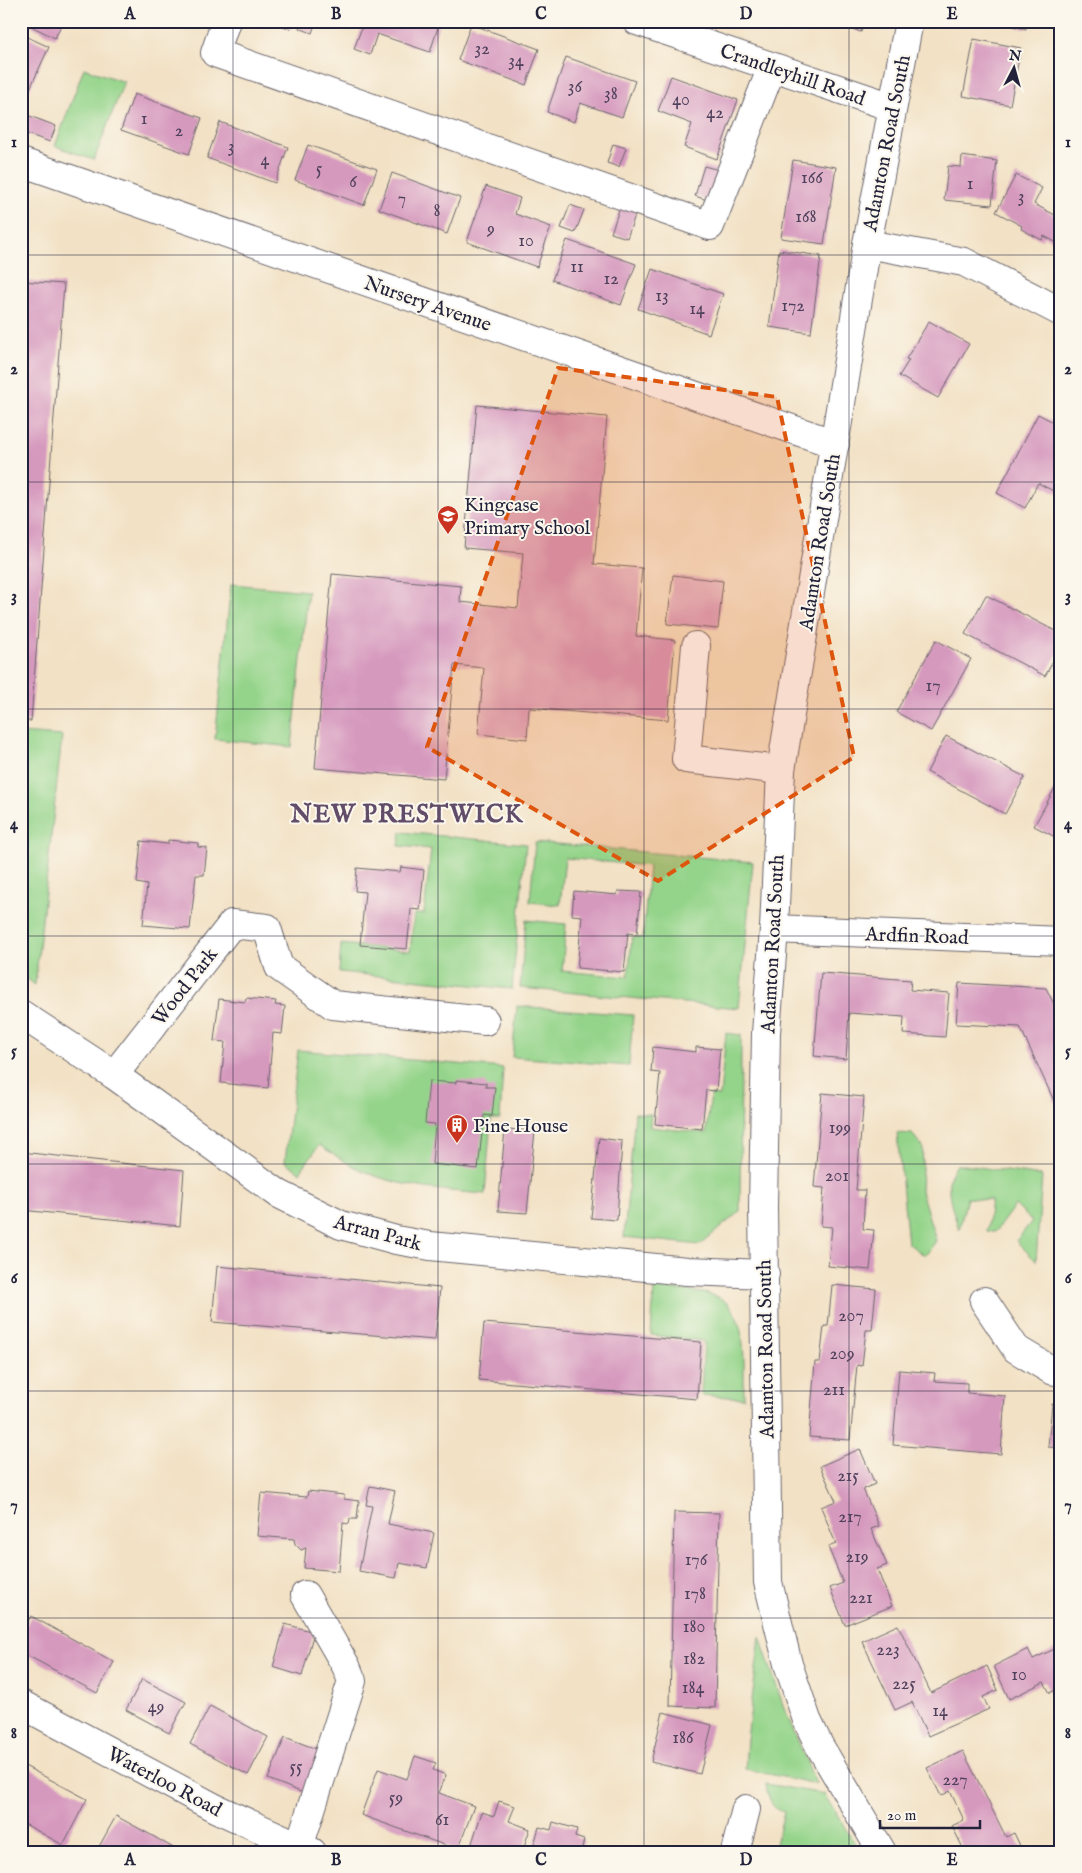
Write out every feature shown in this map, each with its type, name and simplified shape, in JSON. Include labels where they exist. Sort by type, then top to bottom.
[{"type":"street","points":[[226,21],[215,53],[710,226],[772,68]]},
{"type":"street","name":"Crandleyhill Road","points":[[637,21],[892,107]]},
{"type":"street","name":"Adamton Road South","points":[[882,1852],[819,1746],[807,1720],[788,1664],[768,1582],[763,1208],[766,1033],[774,929],[782,770],[867,244],[909,21]]},
{"type":"street","name":"Nursery Avenue","points":[[21,162],[835,444]]},
{"type":"street","points":[[867,244],[964,262],[1061,312]]},
{"type":"street","points":[[696,646],[686,759],[782,770]]},
{"type":"street","name":"Wood Park","points":[[114,1075],[232,924],[267,928],[278,967],[333,1005],[485,1021]]},
{"type":"street","name":"Ardfin Road","points":[[774,929],[1061,941]]},
{"type":"street","name":"Arran Park","points":[[21,1014],[114,1075],[279,1194],[342,1225],[396,1240],[430,1246],[687,1271],[765,1274]]},
{"type":"street","points":[[984,1301],[1016,1349],[1051,1370],[1061,1372]]},
{"type":"street","points":[[305,1595],[346,1666],[352,1681],[305,1849]]},
{"type":"street","name":"Waterloo Road","points":[[21,1704],[215,1808],[305,1849]]},
{"type":"street","points":[[735,1852],[746,1808]]},
{"type":"highlighted area","points":[[558,368],[777,397],[854,757],[658,881],[427,747]]},
{"type":"green space","points":[[84,68],[124,82],[94,160],[55,146]]},
{"type":"green space","points":[[231,584],[308,591],[292,747],[215,739]]},
{"type":"green space","points":[[21,733],[62,736],[35,985],[21,974]]},
{"type":"green space","points":[[401,832],[526,844],[512,989],[339,972],[341,944],[410,951],[414,914],[424,914],[431,849],[399,846]]},
{"type":"green space","points":[[535,842],[753,862],[739,1008],[520,988],[526,920],[566,924],[562,971],[628,977],[632,937],[643,938],[649,866],[565,858],[560,905],[530,902]]},
{"type":"green space","points":[[517,1006],[633,1015],[629,1066],[512,1057]]},
{"type":"green space","points":[[726,1033],[741,1035],[740,1211],[700,1245],[624,1237],[635,1113],[651,1114],[650,1127],[706,1133],[711,1095],[720,1096]]},
{"type":"green space","points":[[298,1050],[503,1068],[500,1119],[491,1119],[485,1194],[427,1188],[383,1179],[357,1168],[319,1145],[300,1172],[285,1162]]},
{"type":"green space","points":[[897,1133],[912,1134],[923,1147],[921,1191],[936,1241],[925,1256],[908,1243]]},
{"type":"green space","points":[[956,1165],[1042,1176],[1036,1261],[1016,1241],[1032,1221],[1015,1205],[995,1232],[987,1231],[991,1200],[967,1198],[959,1230],[951,1205],[949,1188],[949,1180]]},
{"type":"green space","points":[[654,1288],[706,1293],[725,1301],[733,1311],[739,1324],[742,1338],[744,1398],[701,1395],[704,1341],[651,1335]]},
{"type":"green space","points":[[760,1637],[784,1708],[816,1784],[745,1769]]},
{"type":"green space","points":[[766,1784],[824,1794],[860,1852],[774,1852],[784,1812],[770,1802]]},
{"type":"building","points":[[21,21],[63,21],[55,38]]},
{"type":"building","points":[[270,21],[294,21],[291,29]]},
{"type":"building","points":[[302,21],[316,21],[312,33],[299,28]]},
{"type":"building","points":[[364,21],[440,21],[430,52],[377,34],[370,55],[354,49]]},
{"type":"building","points":[[830,21],[864,21],[861,32]]},
{"type":"building","points":[[991,21],[1027,21],[1026,29]]},
{"type":"building","points":[[471,24],[539,49],[526,85],[458,60]]},
{"type":"building","points":[[21,34],[49,47],[21,108]]},
{"type":"building","points":[[974,39],[1021,48],[1010,105],[963,96]]},
{"type":"building","points":[[566,57],[635,81],[622,117],[580,103],[574,122],[547,112]]},
{"type":"building","points":[[671,76],[738,100],[717,159],[684,147],[692,124],[658,111]]},
{"type":"building","points":[[134,94],[202,118],[189,154],[121,130]]},
{"type":"building","points":[[27,115],[56,126],[50,142],[21,132]]},
{"type":"building","points":[[220,122],[288,147],[275,183],[207,158]]},
{"type":"building","points":[[613,144],[626,148],[619,167],[607,163]]},
{"type":"building","points":[[308,145],[377,169],[364,205],[295,180]]},
{"type":"building","points":[[962,156],[997,161],[992,205],[944,200],[948,166],[961,167]]},
{"type":"building","points":[[793,160],[836,167],[824,244],[781,238]]},
{"type":"building","points":[[704,166],[723,171],[713,202],[695,196]]},
{"type":"building","points":[[392,173],[460,198],[447,234],[379,209]]},
{"type":"building","points":[[1016,175],[1042,188],[1034,204],[1055,215],[1061,204],[1061,245],[1044,236],[1042,240],[1021,229],[1022,226],[996,212]]},
{"type":"building","points":[[486,186],[520,198],[515,214],[551,227],[537,267],[467,242]]},
{"type":"building","points":[[621,204],[637,210],[627,238],[611,233]]},
{"type":"building","points":[[570,205],[584,210],[575,233],[561,228]]},
{"type":"building","points":[[567,240],[636,264],[621,305],[552,280]]},
{"type":"building","points":[[779,250],[821,256],[811,333],[769,327]]},
{"type":"building","points":[[652,269],[723,294],[709,334],[638,309]]},
{"type":"building","points":[[21,281],[64,284],[31,721],[21,720]]},
{"type":"building","points":[[929,321],[969,344],[938,398],[899,376],[909,360],[906,359]]},
{"type":"building","points":[[477,405],[607,417],[594,564],[642,568],[636,636],[675,640],[668,720],[529,708],[527,739],[478,734],[484,668],[454,665],[444,779],[315,768],[332,574],[461,586],[460,602],[518,608],[523,553],[464,548]]},
{"type":"building","points":[[1038,414],[1061,426],[1061,495],[1038,483],[1025,508],[997,493]]},
{"type":"building","points":[[673,575],[723,581],[718,629],[667,624]]},
{"type":"building","points":[[986,595],[1061,634],[1061,647],[1045,676],[965,634]]},
{"type":"building","points":[[936,640],[971,659],[931,731],[896,712]]},
{"type":"building","points":[[946,736],[1025,777],[1005,814],[927,772]]},
{"type":"building","points":[[1055,788],[1061,792],[1061,840],[1034,826]]},
{"type":"building","points":[[168,840],[198,843],[198,847],[207,848],[204,875],[196,875],[190,929],[143,925],[147,885],[137,883],[141,841],[168,844]]},
{"type":"building","points":[[401,867],[424,870],[420,910],[411,909],[407,949],[360,945],[365,892],[355,891],[357,868],[400,872]]},
{"type":"building","points":[[574,891],[617,895],[618,891],[641,892],[637,934],[628,933],[624,972],[577,968],[582,916],[572,915]]},
{"type":"building","points":[[821,973],[911,980],[910,990],[949,993],[945,1037],[903,1034],[904,1017],[849,1013],[846,1059],[814,1056]]},
{"type":"building","points":[[959,983],[1046,988],[1061,1018],[1061,1116],[1020,1027],[956,1024]]},
{"type":"building","points":[[246,998],[276,1001],[275,1005],[285,1006],[282,1034],[273,1033],[268,1088],[221,1083],[225,1042],[214,1041],[219,999],[245,1002]]},
{"type":"building","points":[[653,1047],[696,1052],[696,1047],[720,1049],[716,1091],[706,1090],[702,1129],[655,1124],[660,1073],[651,1072]]},
{"type":"building","name":"Pine House","points":[[456,1080],[486,1083],[486,1087],[495,1087],[492,1116],[484,1115],[478,1169],[432,1164],[435,1124],[425,1123],[429,1081],[456,1083]]},
{"type":"building","points":[[822,1093],[864,1097],[856,1190],[865,1190],[863,1229],[874,1230],[870,1270],[828,1266],[832,1227],[821,1226],[824,1188],[814,1187]]},
{"type":"building","points":[[505,1129],[535,1131],[527,1213],[498,1211]]},
{"type":"building","points":[[599,1138],[622,1141],[617,1220],[591,1218]]},
{"type":"building","points":[[21,1152],[184,1170],[180,1226],[21,1210]]},
{"type":"building","points":[[217,1266],[440,1288],[435,1340],[212,1322]]},
{"type":"building","points":[[832,1285],[876,1289],[872,1330],[866,1330],[862,1366],[857,1365],[850,1440],[809,1437],[815,1362],[820,1362],[824,1326],[828,1326]]},
{"type":"building","points":[[484,1323],[701,1342],[697,1399],[479,1380]]},
{"type":"building","points":[[899,1370],[935,1373],[934,1381],[967,1383],[967,1393],[1005,1396],[1001,1454],[893,1445]]},
{"type":"building","points":[[1052,1404],[1061,1405],[1061,1448],[1048,1447]]},
{"type":"building","points":[[860,1449],[875,1484],[863,1489],[879,1526],[871,1529],[887,1565],[877,1569],[892,1606],[845,1625],[830,1588],[843,1583],[828,1547],[836,1544],[821,1507],[836,1501],[820,1466]]},
{"type":"building","points":[[370,1486],[395,1491],[388,1524],[434,1533],[427,1568],[399,1563],[396,1578],[359,1571],[372,1506],[366,1505]]},
{"type":"building","points":[[308,1491],[344,1495],[344,1499],[359,1501],[357,1519],[350,1519],[349,1524],[343,1523],[339,1571],[304,1568],[306,1548],[301,1550],[295,1544],[294,1539],[257,1536],[261,1493],[307,1497]]},
{"type":"building","points":[[674,1512],[719,1513],[715,1708],[670,1706]]},
{"type":"building","points":[[31,1616],[114,1662],[97,1693],[21,1652],[21,1634]]},
{"type":"building","points":[[285,1624],[314,1632],[302,1676],[273,1667]]},
{"type":"building","points":[[898,1625],[931,1693],[987,1666],[998,1690],[983,1697],[989,1709],[928,1736],[912,1702],[895,1710],[862,1641]]},
{"type":"building","points":[[1061,1646],[1061,1687],[1050,1693],[1044,1682],[1009,1699],[994,1666],[1028,1649],[1033,1659]]},
{"type":"building","points":[[142,1679],[186,1702],[169,1733],[126,1710]]},
{"type":"building","points":[[210,1706],[268,1737],[248,1775],[190,1744]]},
{"type":"building","points":[[663,1712],[712,1725],[700,1774],[651,1762]]},
{"type":"building","points":[[285,1737],[324,1752],[308,1795],[268,1779]]},
{"type":"building","points":[[963,1751],[1006,1837],[1014,1833],[1023,1852],[965,1852],[952,1826],[964,1820],[950,1791],[941,1796],[927,1768]]},
{"type":"building","points":[[415,1756],[436,1763],[433,1770],[446,1775],[439,1793],[474,1806],[458,1850],[361,1815],[378,1769],[407,1779]]},
{"type":"building","points":[[21,1764],[87,1799],[63,1845],[21,1822]]},
{"type":"building","points":[[499,1801],[515,1806],[509,1821],[530,1829],[522,1852],[469,1852],[482,1812],[494,1816]]},
{"type":"building","points":[[116,1816],[151,1835],[180,1852],[96,1852]]},
{"type":"building","points":[[553,1822],[577,1829],[575,1837],[584,1840],[581,1852],[532,1852],[539,1827],[551,1830]]},
{"type":"building","points":[[597,1848],[609,1851],[596,1852]]},
{"type":"place","name":"Kingcase Primary School","points":[[448,535]]},
{"type":"place","name":"Pine House","points":[[457,1144]]},
{"type":"district","name":"NEW PRESTWICK","points":[[407,813]]}]
